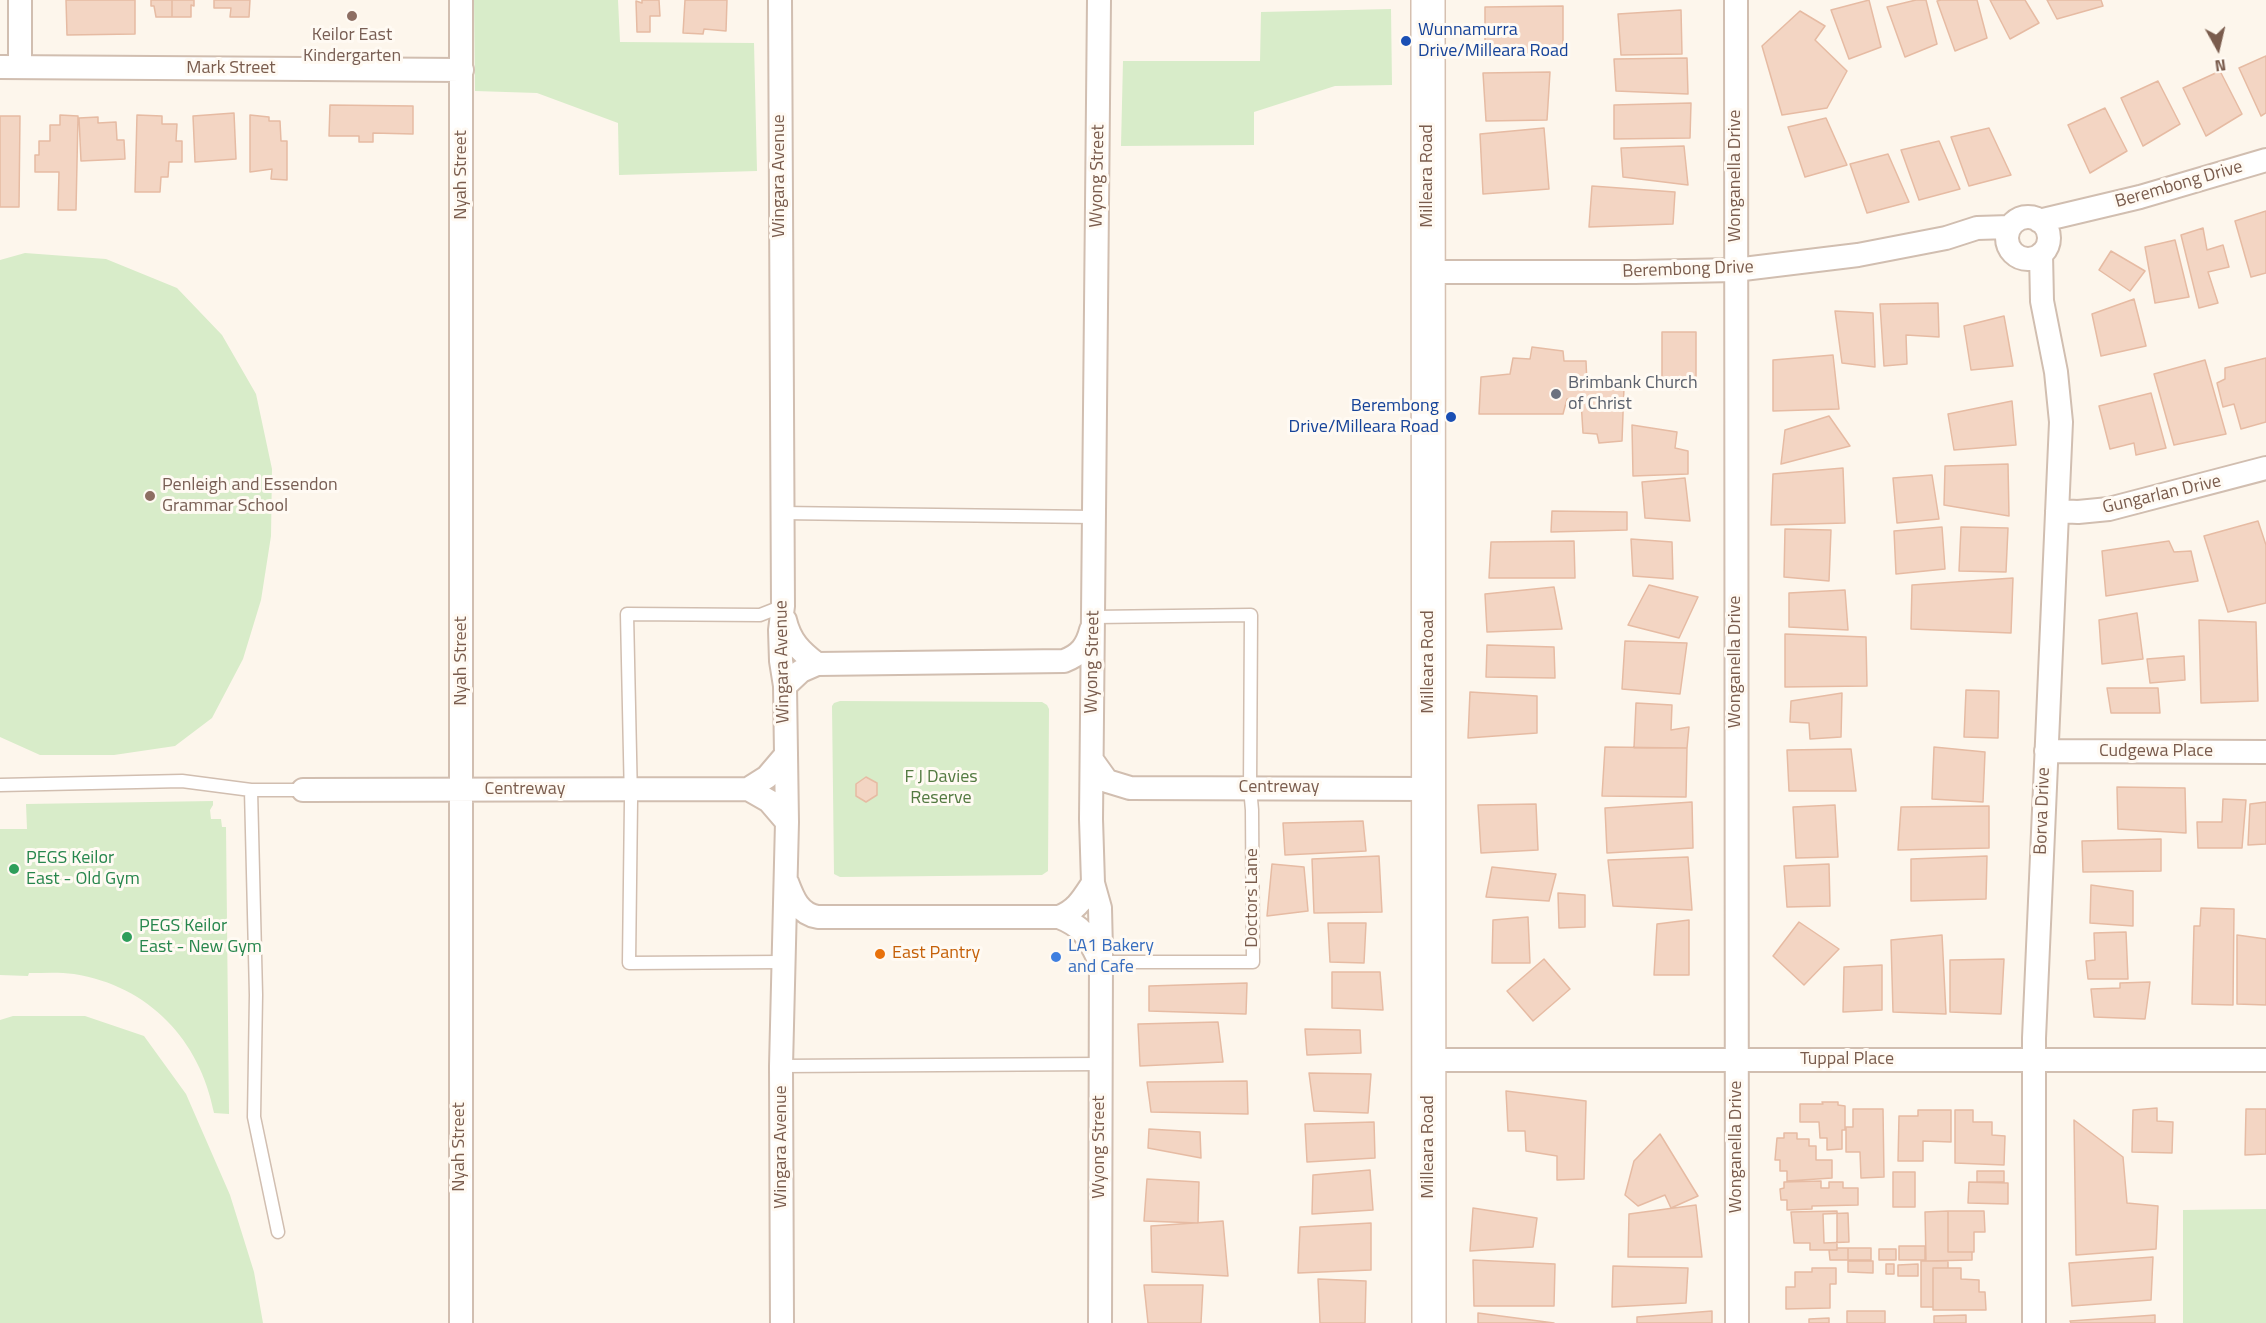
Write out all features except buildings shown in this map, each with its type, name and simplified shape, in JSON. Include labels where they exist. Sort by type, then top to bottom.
[{"type":"main road","name":"Milleara Road","points":[[1428,0],[1429,1323]]},
{"type":"street","points":[[10,67],[20,0]]},
{"type":"street","name":"Nyah Street","points":[[461,0],[461,1323]]},
{"type":"street","name":"Wingara Avenue","points":[[780,0],[783,606],[780,630],[785,686],[784,757],[787,822],[782,962],[782,1323]]},
{"type":"street","name":"Wyong Street","points":[[1099,0],[1091,819],[1093,883],[1100,908],[1100,1323]]},
{"type":"street","name":"Wonganella Drive","points":[[1736,0],[1737,1323]]},
{"type":"street","name":"Mark Street","points":[[10,67],[462,70]]},
{"type":"street","name":"Berembong Drive","points":[[1428,272],[1735,270],[1858,255],[1946,238],[2028,240],[2092,209],[2266,160]]},
{"type":"street","name":"Borva Drive","points":[[2028,240],[2060,399],[2034,1060],[2034,1323]]},
{"type":"street","name":"Gungarlan Drive","points":[[2057,511],[2078,512],[2109,509],[2266,468]]},
{"type":"street","points":[[783,606],[789,636],[800,652],[816,664]]},
{"type":"street","points":[[1052,663],[1064,661],[1082,652],[1088,643],[1094,617]]},
{"type":"street","points":[[785,686],[801,671],[816,664],[1052,663],[1066,665],[1076,671],[1092,693]]},
{"type":"street","name":"Cudgewa Place","points":[[2046,751],[2266,752]]},
{"type":"street","points":[[784,757],[767,777],[748,789],[769,801],[787,822]]},
{"type":"street","name":"Centreway","points":[[1092,760],[1107,781],[1130,788],[1429,789]]},
{"type":"street","points":[[1091,819],[1107,800],[1130,788]]},
{"type":"street","name":"Centreway","points":[[303,790],[748,789]]},
{"type":"street","points":[[786,881],[799,908],[812,916],[1059,917],[1079,926],[1089,938],[1100,962]]},
{"type":"street","points":[[1059,917],[1078,906],[1093,883]]},
{"type":"street","points":[[782,962],[800,927],[812,916]]},
{"type":"street","name":"Tuppal Place","points":[[1429,1060],[2266,1060]]},
{"type":"lane","points":[[781,513],[1093,518]]},
{"type":"lane","points":[[782,962],[629,963],[631,790],[627,614],[760,615],[783,606]]},
{"type":"lane","points":[[1094,617],[1251,615],[1250,788]]},
{"type":"lane","points":[[0,785],[182,781],[251,790],[303,790]]},
{"type":"lane","name":"Doctors Lane","points":[[1100,962],[1253,962],[1250,788]]},
{"type":"lane","points":[[251,790],[256,995],[254,1118],[278,1232]]},
{"type":"lane","points":[[781,1066],[1100,1064]]},
{"type":"green space","points":[[474,0],[618,0],[620,42],[754,43],[757,171],[619,175],[618,123],[537,93],[475,91]]},
{"type":"green space","points":[[1391,9],[1392,85],[1335,86],[1254,112],[1254,145],[1121,146],[1123,61],[1260,61],[1261,12]]},
{"type":"green space","points":[[25,253],[106,259],[177,288],[222,335],[256,394],[272,469],[271,536],[261,600],[243,659],[212,718],[175,746],[114,755],[40,755],[0,737],[0,260]]},
{"type":"green space","name":"F J Davies Reserve","points":[[840,701],[1042,702],[1047,705],[1049,709],[1048,871],[1042,875],[840,877],[834,874],[832,706]]},
{"type":"green space","name":"PEGS Keilor East - New Gym","points":[[213,801],[210,810],[211,819],[221,819],[222,827],[226,827],[229,1114],[214,1113],[197,1062],[167,1021],[148,1004],[101,980],[74,974],[0,975],[0,829],[27,829],[26,804]]},
{"type":"green space","points":[[13,1016],[85,1016],[144,1036],[186,1094],[230,1195],[254,1272],[263,1323],[0,1323],[0,1020]]},
{"type":"green space","points":[[2266,1209],[2266,1323],[2183,1323],[2183,1210]]},
{"type":"place","name":"Keilor East Kindergarten","points":[[352,16]]},
{"type":"place","name":"Wunnamurra Drive/Milleara Road","points":[[1406,41]]},
{"type":"place","name":"Brimbank Church of Christ","points":[[1556,394]]},
{"type":"place","name":"Berembong Drive/Milleara Road","points":[[1451,417]]},
{"type":"place","name":"Penleigh and Essendon Grammar School","points":[[150,496]]},
{"type":"place","name":"PEGS Keilor East - Old Gym","points":[[14,869]]},
{"type":"place","name":"PEGS Keilor East - New Gym","points":[[127,937]]},
{"type":"place","name":"East Pantry","points":[[880,954]]},
{"type":"place","name":"LA1 Bakery and Cafe","points":[[1056,957]]}]
